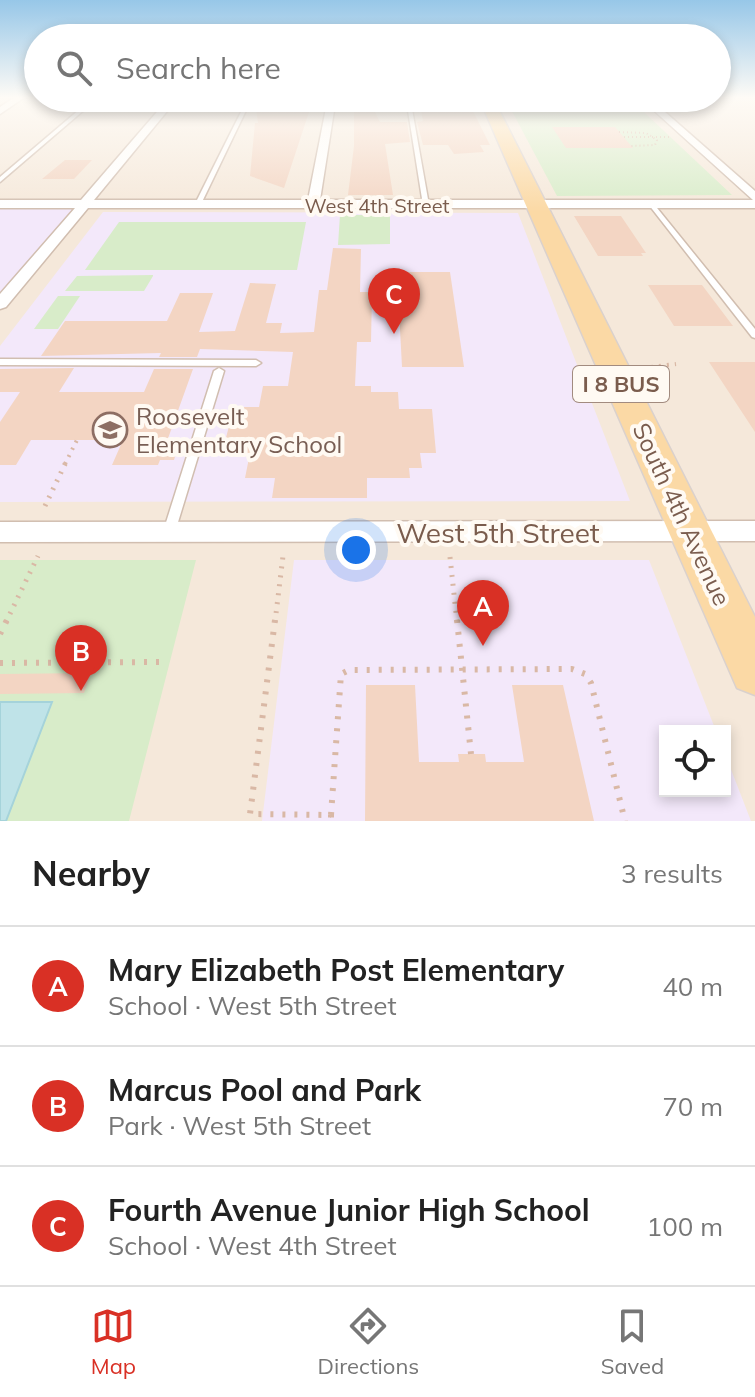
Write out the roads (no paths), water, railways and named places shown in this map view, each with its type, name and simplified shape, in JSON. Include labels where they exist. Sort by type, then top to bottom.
[{"type":"main road","name":"South 4th Avenue","points":[[504,135],[755,670]]},
{"type":"street","points":[[0,304],[143,135]]},
{"type":"street","points":[[313,205],[325,135]]},
{"type":"street","points":[[686,135],[755,197]]},
{"type":"street","name":"West 4th Street","points":[[0,204],[755,204]]},
{"type":"street","name":"West 5th Street","points":[[0,532],[755,531]]},
{"type":"lane","points":[[0,180],[52,135]]},
{"type":"lane","points":[[198,204],[232,135]]},
{"type":"lane","points":[[414,135],[426,205]]},
{"type":"lane","points":[[651,204],[755,335]]},
{"type":"lane","points":[[0,362],[256,363]]},
{"type":"lane","points":[[169,532],[219,371]]},
{"type":"water","points":[[0,702],[52,702],[6,821],[0,821]]},
{"type":"place","name":"Fourth Avenue Junior High School","points":[[394,334]]},
{"type":"place","name":"Roosevelt Elementary School","points":[[110,430]]},
{"type":"place","name":"Mary Elizabeth Post Elementary","points":[[483,646]]},
{"type":"place","name":"Marcus Pool and Park","points":[[81,691]]}]
